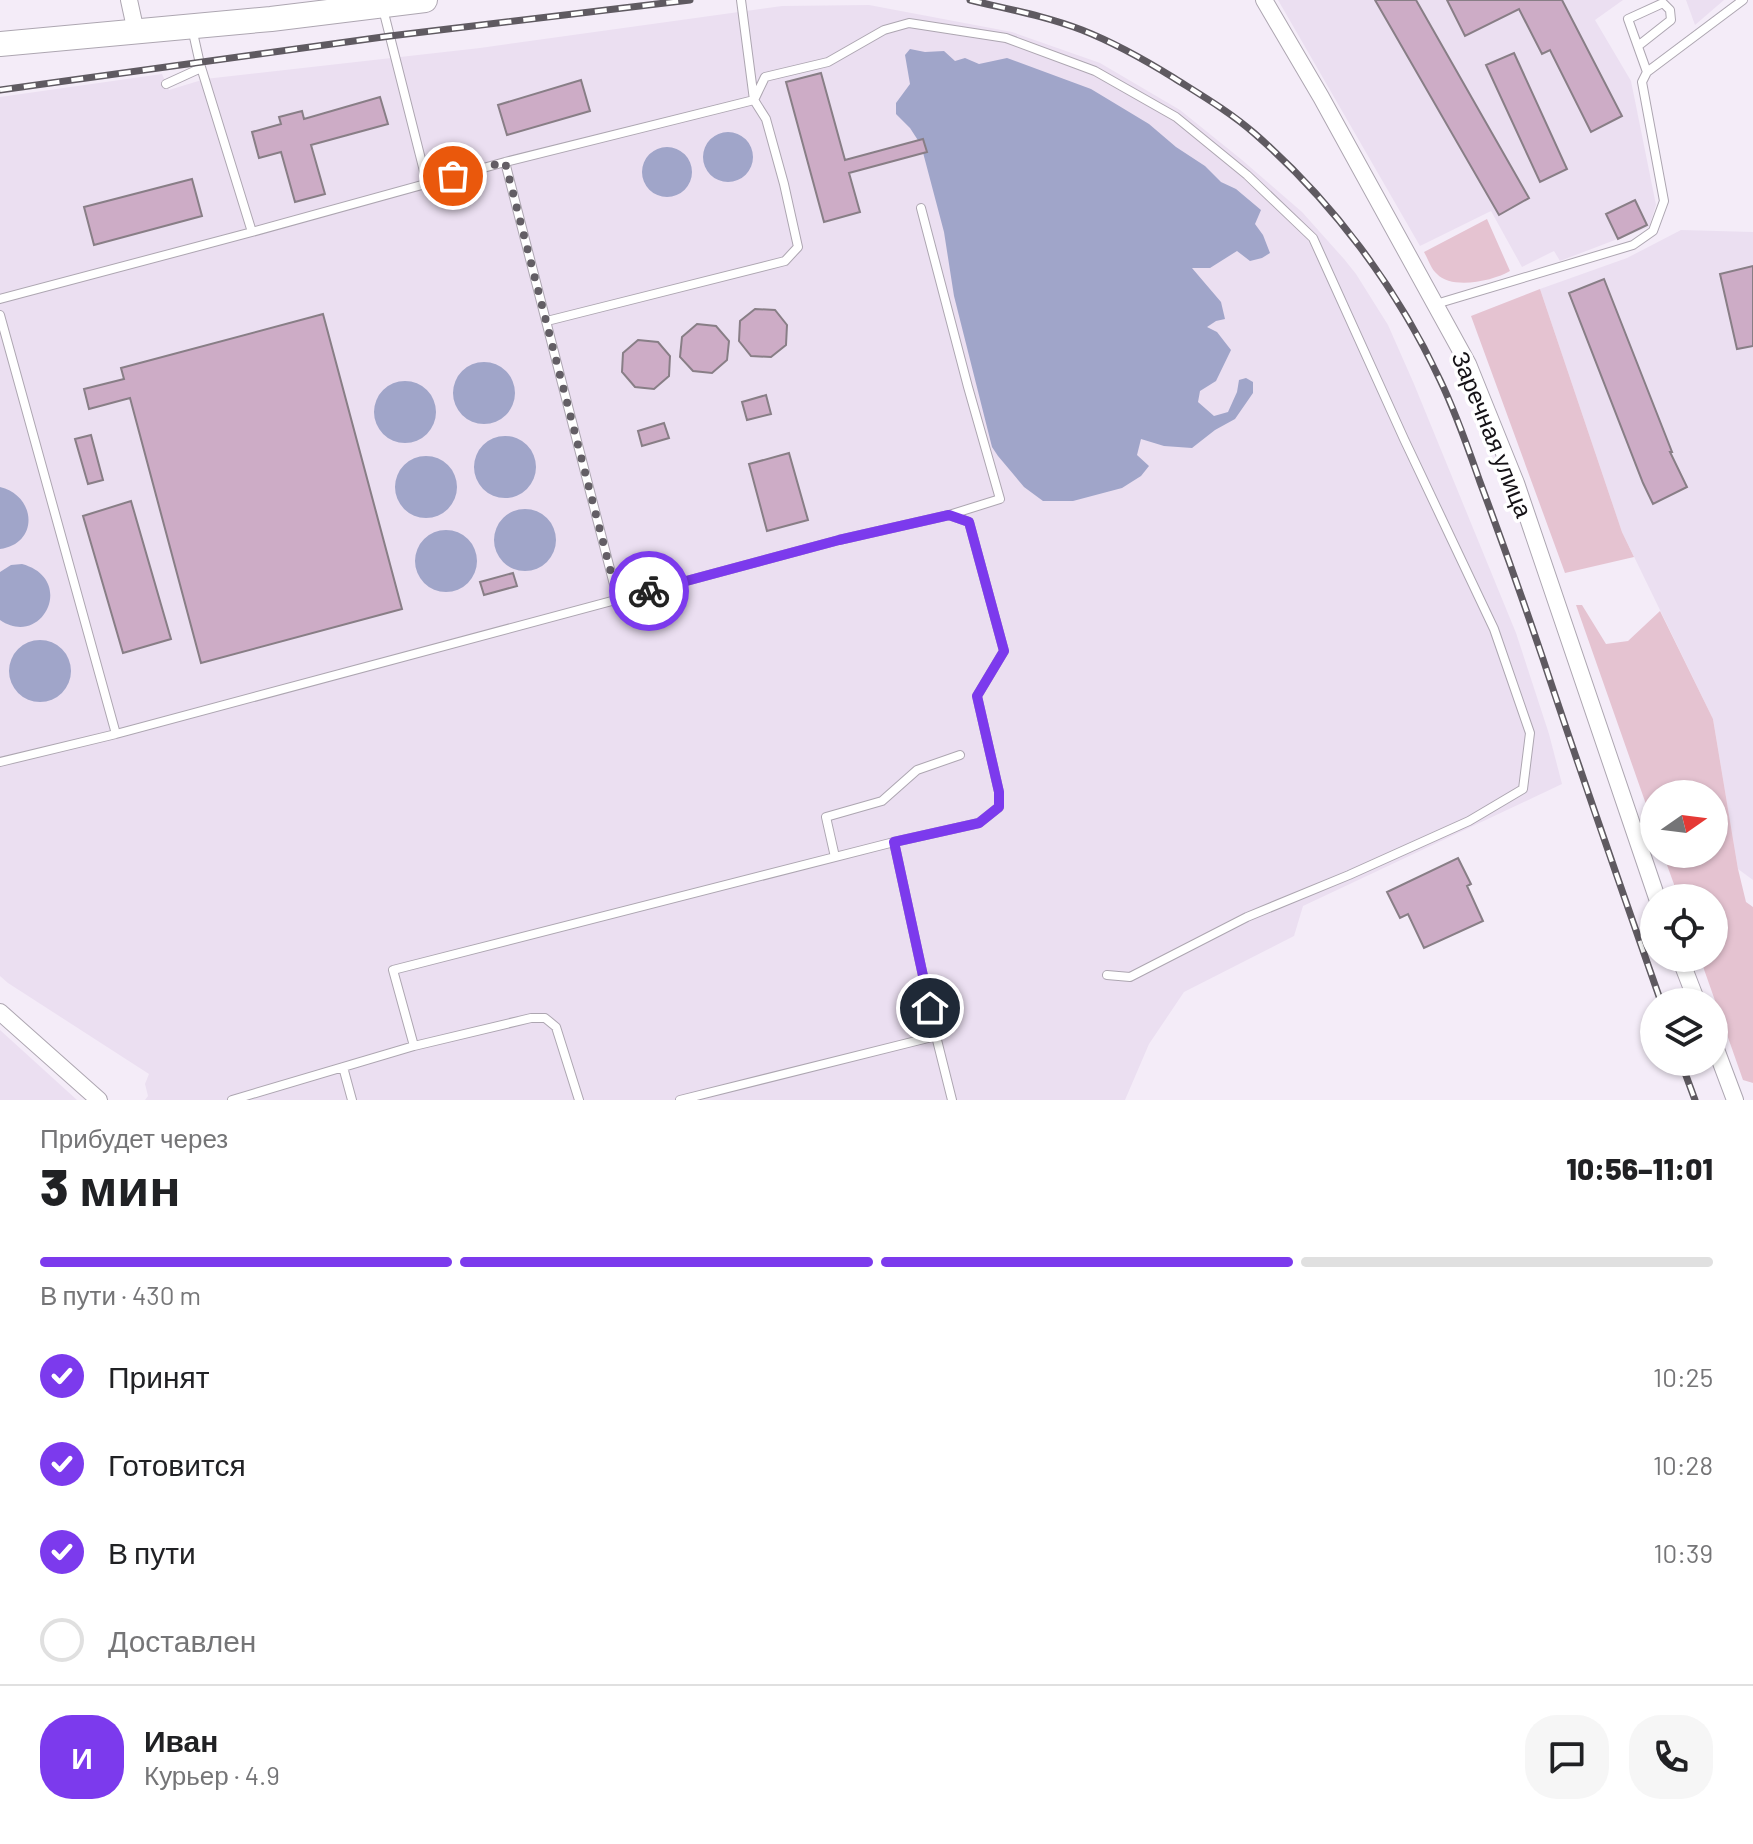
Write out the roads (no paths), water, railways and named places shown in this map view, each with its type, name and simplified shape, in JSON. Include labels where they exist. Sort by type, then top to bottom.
[{"type":"street","points":[[129,0],[136,32]]},
{"type":"street","points":[[0,44],[192,27],[343,5],[425,0]]},
{"type":"street","name":"Заречная улица","points":[[1264,0],[1468,364],[1516,483],[1652,884]]},
{"type":"street","points":[[0,1012],[99,1100]]},
{"type":"street","points":[[1726,1076],[1735,1100]]},
{"type":"lane","points":[[547,321],[785,261],[798,247],[766,119],[754,100],[741,0]]},
{"type":"lane","points":[[1435,304],[1633,245],[1653,231],[1664,201],[1642,82],[1647,72],[1743,0]]},
{"type":"lane","points":[[1638,46],[1671,20],[1670,10],[1663,3],[1628,19],[1647,72]]},
{"type":"lane","points":[[382,5],[427,183]]},
{"type":"lane","points":[[754,100],[765,77],[828,62],[884,30],[909,23],[1006,38],[1095,71],[1176,117],[1247,175],[1313,238],[1494,629],[1530,733],[1523,789],[1469,821],[1247,917],[1130,977],[1107,975]]},
{"type":"lane","points":[[192,27],[201,68],[252,232]]},
{"type":"lane","points":[[166,84],[201,68]]},
{"type":"lane","points":[[0,299],[505,162],[754,100]]},
{"type":"lane","points":[[505,162],[618,600]]},
{"type":"lane","points":[[0,762],[116,734],[839,540],[949,515],[1000,499],[921,208]]},
{"type":"lane","points":[[0,315],[116,734]]},
{"type":"lane","points":[[414,1046],[393,970],[979,823],[999,807],[999,792],[977,696],[1004,651],[969,522],[949,515]]},
{"type":"lane","points":[[835,857],[826,817],[882,801],[917,770],[960,755]]},
{"type":"lane","points":[[894,842],[952,1100]]},
{"type":"lane","points":[[232,1100],[414,1046],[531,1018],[545,1018],[556,1027],[579,1100]]},
{"type":"lane","points":[[680,1100],[936,1036]]},
{"type":"lane","points":[[343,1067],[352,1100]]},
{"type":"water","points":[[910,49],[944,51],[955,61],[965,58],[979,64],[1007,58],[1091,89],[1149,124],[1261,210],[1255,224],[1270,253],[1250,261],[1237,251],[1210,268],[1192,268],[1221,302],[1225,319],[1207,327],[1217,332],[1231,350],[1216,381],[1200,391],[1198,402],[1214,416],[1228,412],[1239,380],[1246,378],[1253,382],[1253,393],[1235,419],[1192,448],[1164,446],[1141,439],[1137,455],[1149,466],[1141,476],[1122,488],[1073,501],[1043,501],[1024,487],[992,447],[954,296],[944,232],[921,145],[896,114],[896,103],[910,84],[905,55]]},
{"type":"water","points":[[728,132],[746,139],[753,157],[746,175],[728,182],[710,175],[703,157],[710,139]]},
{"type":"water","points":[[667,147],[685,154],[692,172],[685,190],[667,197],[649,190],[642,172],[649,154]]},
{"type":"water","points":[[484,362],[496,364],[506,371],[513,381],[513,405],[506,415],[496,422],[484,424],[472,422],[462,415],[455,405],[453,393],[455,381],[462,371],[472,364]]},
{"type":"water","points":[[405,381],[417,383],[427,390],[434,400],[434,424],[427,434],[417,441],[405,443],[393,441],[383,434],[376,424],[374,412],[376,400],[383,390],[393,383]]},
{"type":"water","points":[[505,436],[517,438],[527,445],[534,455],[534,479],[527,489],[517,496],[505,498],[493,496],[483,489],[476,479],[474,467],[476,455],[483,445],[493,438]]},
{"type":"water","points":[[426,456],[438,458],[448,465],[455,475],[455,499],[448,509],[438,516],[426,518],[414,516],[404,509],[397,499],[395,487],[397,475],[404,465],[414,458]]},
{"type":"water","points":[[0,487],[21,500],[27,509],[28,520],[22,538],[0,549]]},
{"type":"water","points":[[525,509],[537,511],[547,518],[554,528],[554,552],[547,562],[537,569],[525,571],[513,569],[503,562],[496,552],[494,540],[496,528],[503,518],[513,511]]},
{"type":"water","points":[[446,530],[458,532],[468,539],[475,549],[475,573],[468,583],[458,590],[446,592],[434,590],[424,583],[417,573],[415,561],[417,549],[424,539],[434,532]]},
{"type":"water","points":[[22,564],[39,572],[48,583],[50,596],[40,619],[29,626],[15,627],[0,620],[0,572],[11,565]]},
{"type":"water","points":[[40,640],[52,642],[62,649],[69,659],[69,683],[62,693],[52,700],[40,702],[28,700],[18,693],[11,683],[9,671],[11,659],[18,649],[28,642]]},
{"type":"railway","points":[[0,90],[390,36],[690,0]]},
{"type":"railway","points":[[970,0],[1055,21],[1094,35],[1141,58],[1215,104],[1254,133],[1310,187],[1382,278],[1423,345],[1462,431],[1656,988]]},
{"type":"railway","points":[[1686,1076],[1695,1100]]}]
